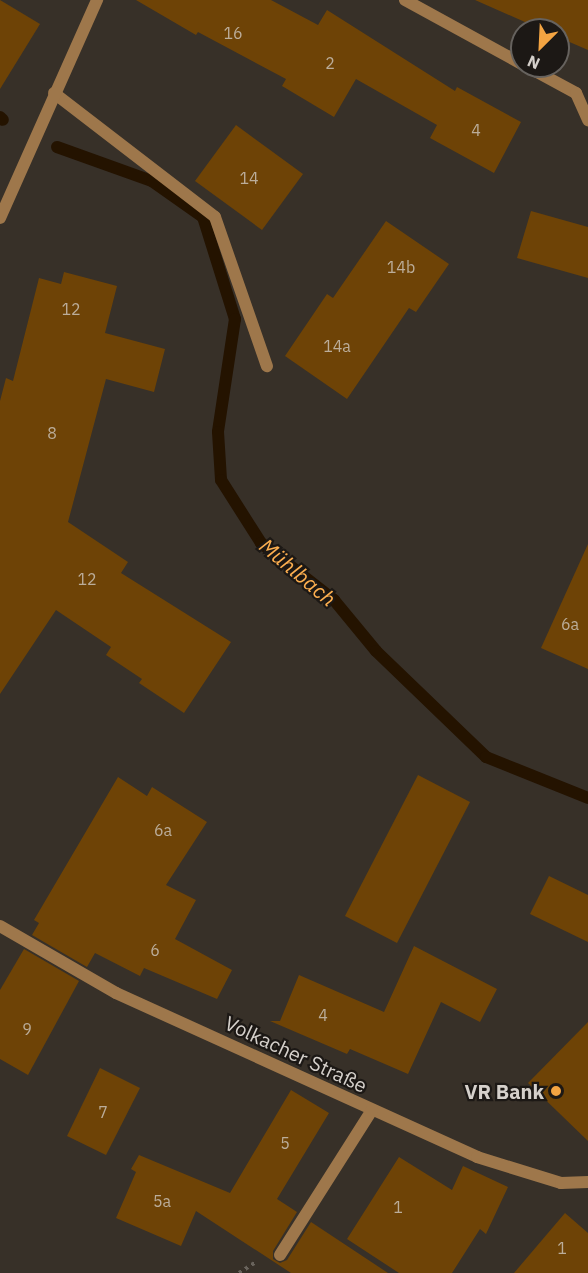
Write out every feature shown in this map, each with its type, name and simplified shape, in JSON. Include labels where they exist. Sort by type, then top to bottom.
[{"type":"street","points":[[0,218],[97,0]]},
{"type":"street","points":[[405,0],[510,57]]},
{"type":"street","points":[[548,78],[576,93],[588,120]]},
{"type":"street","points":[[54,93],[215,217],[267,366]]},
{"type":"street","name":"Volkacher Straße","points":[[0,926],[116,993],[372,1110],[524,1174],[561,1183],[588,1182]]},
{"type":"street","points":[[280,1255],[372,1110]]},
{"type":"building","points":[[0,0],[40,24],[0,89]]},
{"type":"building","points":[[136,0],[271,0],[318,25],[327,10],[455,91],[457,87],[521,122],[494,173],[430,138],[437,125],[356,79],[334,117],[282,86],[286,79],[198,32],[196,35]]},
{"type":"building","points":[[475,0],[588,0],[588,50],[570,42],[570,18],[516,18]]},
{"type":"building","points":[[236,125],[303,174],[262,230],[195,181]]},
{"type":"building","points":[[531,211],[588,227],[588,278],[517,258]]},
{"type":"building","points":[[386,221],[449,264],[416,312],[409,308],[347,399],[285,356],[327,294],[333,298]]},
{"type":"building","points":[[64,272],[117,286],[105,333],[165,349],[154,392],[106,379],[68,522],[128,562],[121,573],[231,642],[184,713],[139,683],[142,679],[106,655],[111,647],[56,610],[0,694],[0,401],[6,378],[13,381],[39,278],[61,284]]},
{"type":"building","points":[[588,544],[588,669],[541,648]]},
{"type":"building","points":[[418,775],[470,802],[397,943],[345,916]]},
{"type":"building","points":[[118,777],[147,796],[152,787],[207,822],[166,885],[196,900],[175,939],[232,970],[217,999],[144,968],[140,976],[95,953],[87,967],[32,935],[39,923],[34,920]]},
{"type":"building","points":[[549,876],[588,895],[588,942],[530,914]]},
{"type":"building","points":[[414,946],[497,989],[480,1022],[441,1002],[408,1074],[350,1049],[347,1054],[270,1021],[280,1021],[299,975],[384,1012]]},
{"type":"building","points":[[24,949],[79,981],[28,1075],[0,1059],[0,990]]},
{"type":"building","points":[[588,1022],[588,1141],[528,1083]]},
{"type":"building","points":[[100,1068],[140,1088],[106,1155],[67,1136]]},
{"type":"building","points":[[291,1090],[329,1113],[277,1199],[297,1212],[273,1251],[273,1259],[280,1263],[287,1260],[311,1222],[388,1273],[291,1273],[196,1211],[181,1246],[116,1218],[136,1172],[131,1169],[139,1155],[230,1193]]},
{"type":"building","points":[[399,1157],[452,1190],[463,1166],[508,1187],[486,1234],[480,1229],[452,1273],[399,1273],[347,1239]]},
{"type":"building","points":[[565,1213],[588,1233],[588,1273],[514,1273]]},
{"type":"waterway","name":"Mühlbach","points":[[0,117],[3,120]]},
{"type":"waterway","name":"Mühlbach","points":[[57,147],[152,181],[203,217],[235,319],[218,432],[221,480],[261,543],[334,600],[376,651],[486,757],[588,798]]},
{"type":"place","name":"VR Bank","points":[[556,1091]]}]
